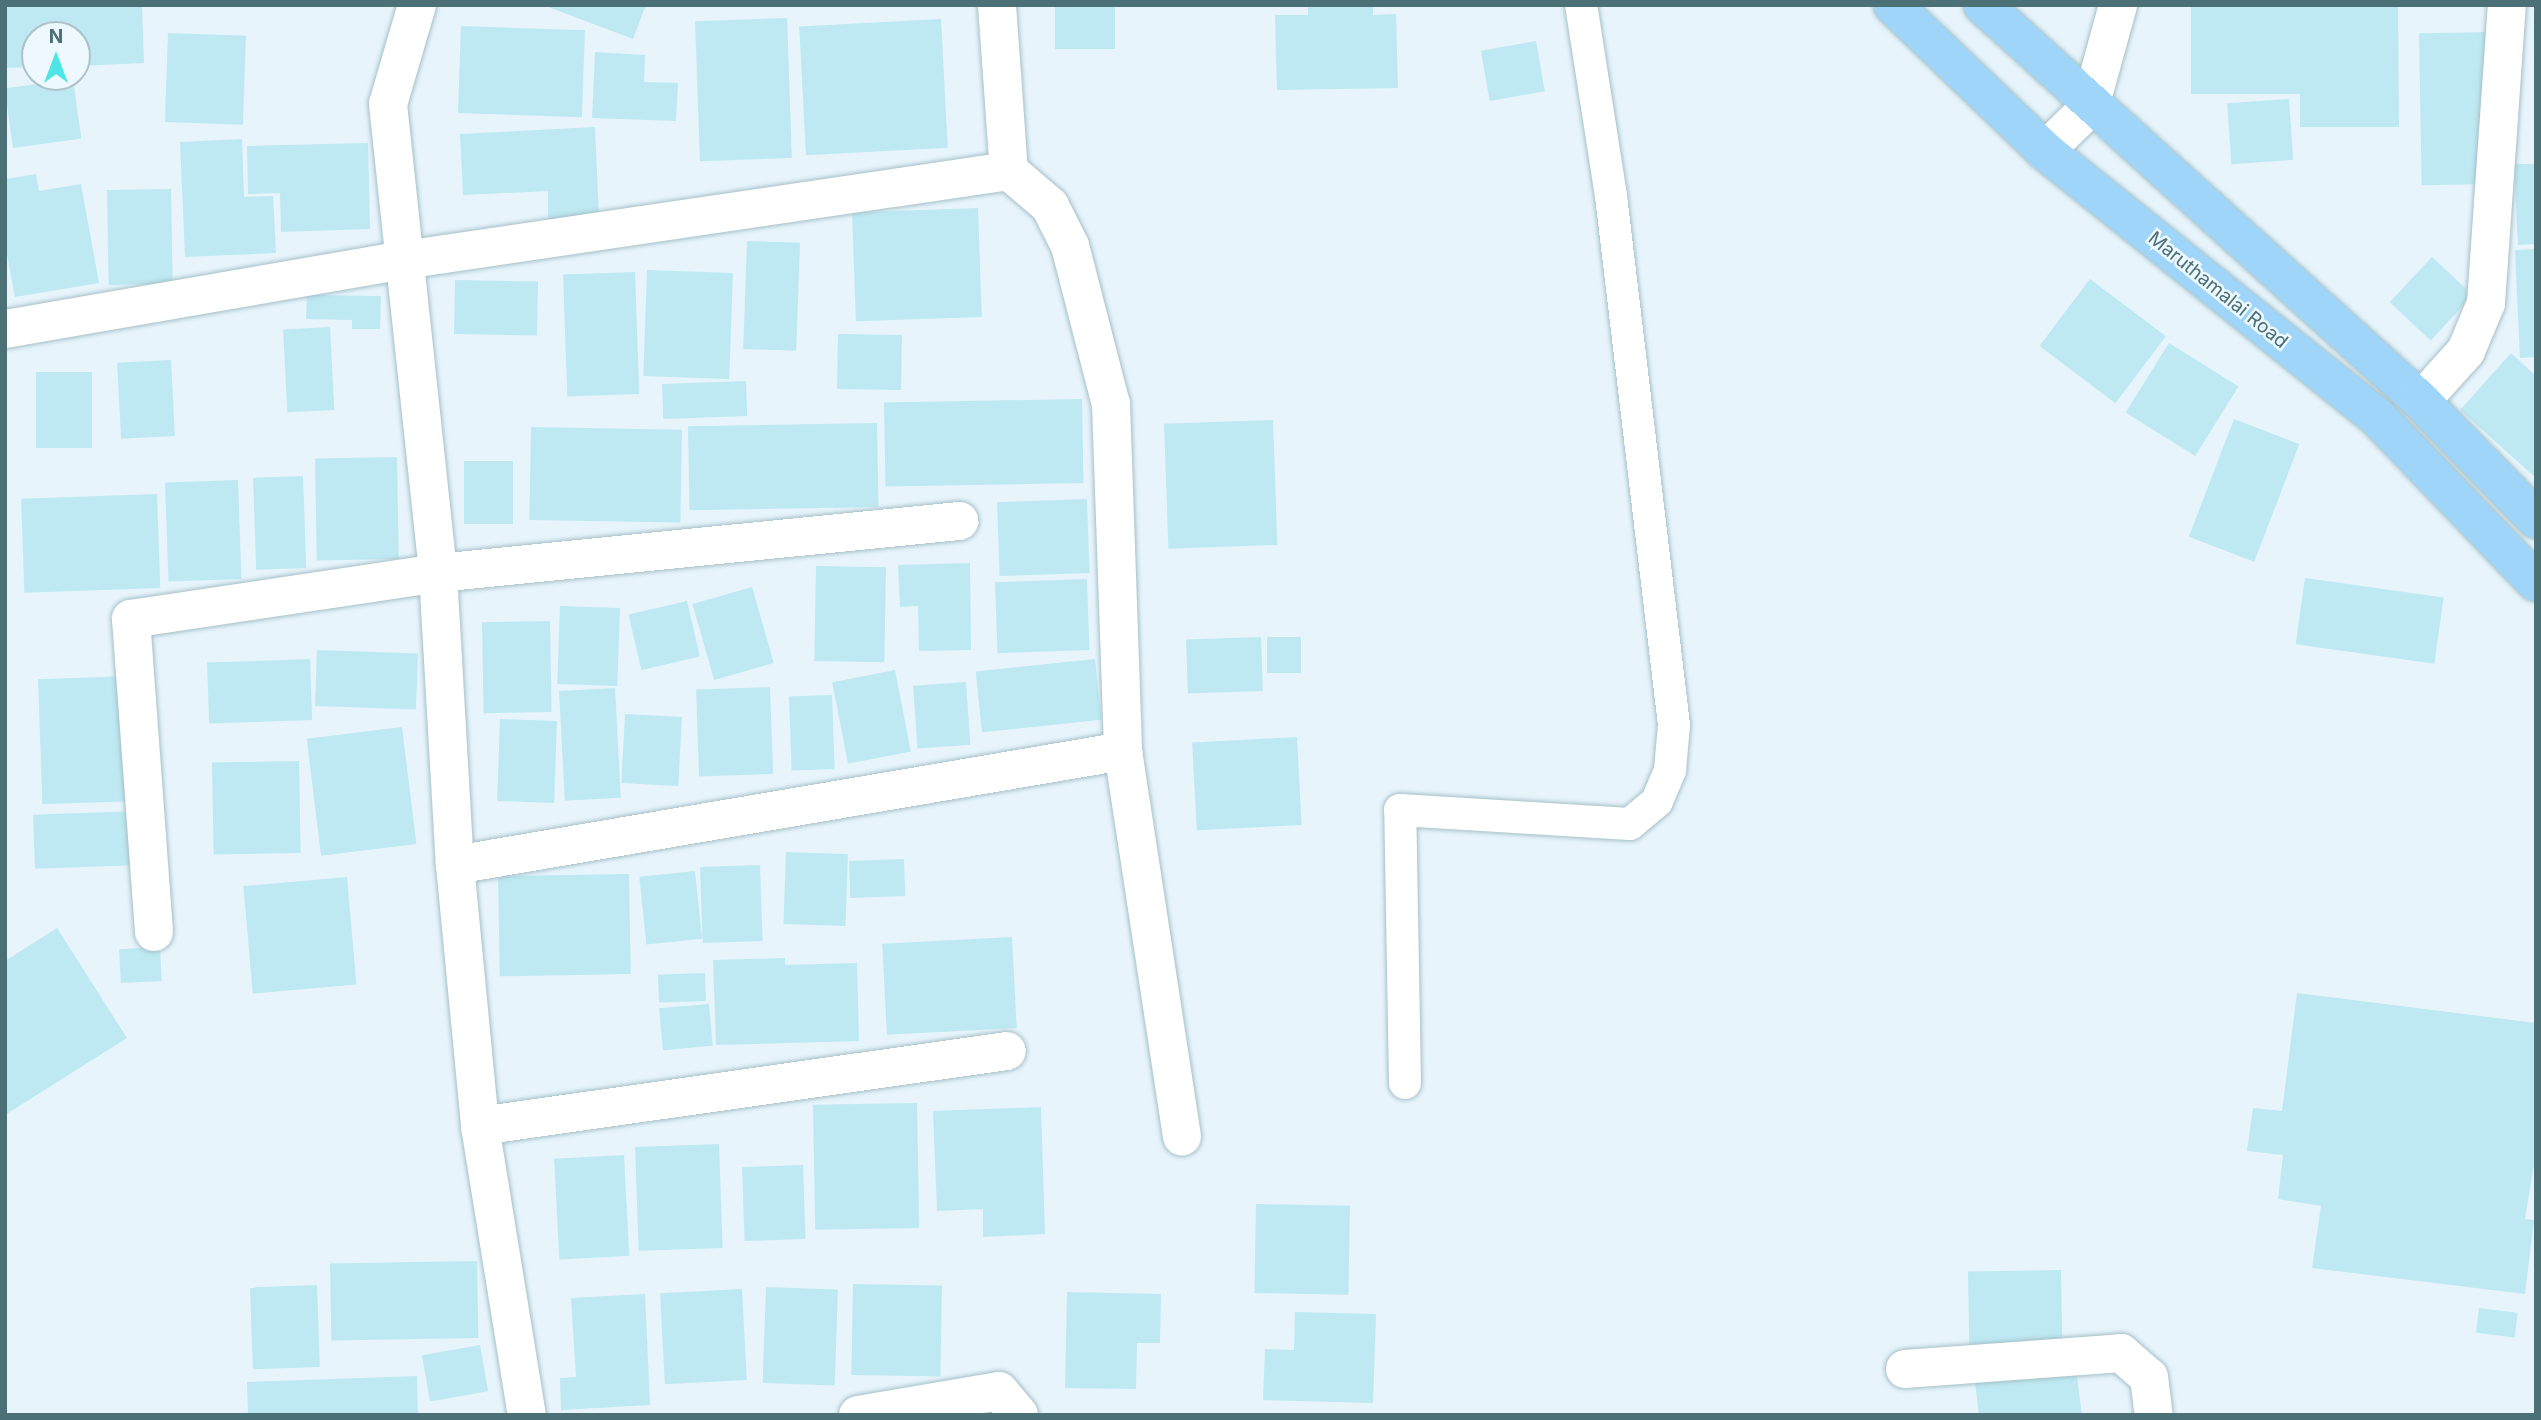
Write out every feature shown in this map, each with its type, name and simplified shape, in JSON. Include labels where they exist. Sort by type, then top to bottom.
[{"type":"main road","name":"Maruthamalai Road","points":[[1893,5],[2045,151],[2379,419],[2536,582]]},
{"type":"main road","points":[[1983,5],[2090,107],[2421,401],[2536,519]]},
{"type":"street","points":[[417,5],[388,104],[438,573],[455,865],[480,1126],[527,1415]]},
{"type":"street","points":[[997,5],[1009,171],[1050,206],[1070,246],[1111,404],[1123,751],[1182,1137]]},
{"type":"street","points":[[2045,151],[2090,107],[2118,5]]},
{"type":"street","points":[[2421,401],[2466,351],[2486,303],[2507,5]]},
{"type":"street","points":[[5,329],[404,260],[1009,171]]},
{"type":"street","points":[[154,932],[131,619],[438,573],[959,521]]},
{"type":"street","points":[[455,865],[1123,751]]},
{"type":"street","points":[[480,1126],[1007,1051]]},
{"type":"street","points":[[1905,1369],[2121,1353],[2149,1377],[2154,1415]]},
{"type":"street","points":[[858,1415],[999,1391],[1019,1415]]},
{"type":"lane","points":[[1405,1083],[1400,810],[1630,824],[1657,801],[1670,770],[1671,698],[1611,196],[1581,5]]},
{"type":"building","points":[[5,5],[142,5],[144,63],[91,65],[91,21],[21,21],[21,67],[5,68]]},
{"type":"building","points":[[543,5],[646,5],[633,39]]},
{"type":"building","points":[[1055,5],[1115,5],[1115,49],[1055,49]]},
{"type":"building","points":[[1308,5],[1373,5],[1373,15],[1396,14],[1398,88],[1277,90],[1275,15],[1308,15]]},
{"type":"building","points":[[2191,5],[2398,5],[2399,127],[2300,127],[2300,94],[2191,94]]},
{"type":"building","points":[[787,18],[792,158],[700,161],[695,21]]},
{"type":"building","points":[[941,19],[948,148],[806,155],[799,26]]},
{"type":"building","points":[[461,26],[585,30],[582,117],[458,113]]},
{"type":"building","points":[[2490,32],[2493,184],[2422,185],[2419,33]]},
{"type":"building","points":[[168,33],[246,36],[243,125],[165,122]]},
{"type":"building","points":[[1536,41],[1545,91],[1490,101],[1481,51]]},
{"type":"building","points":[[595,52],[645,55],[644,82],[678,83],[676,121],[592,118]]},
{"type":"building","points":[[21,86],[21,91],[75,91],[81,138],[13,148],[5,89]]},
{"type":"building","points":[[2289,99],[2293,160],[2231,164],[2227,103]]},
{"type":"building","points":[[595,127],[599,217],[548,220],[548,191],[463,195],[460,134]]},
{"type":"building","points":[[242,139],[244,197],[273,196],[276,253],[185,257],[180,142]]},
{"type":"building","points":[[368,143],[370,229],[281,232],[280,193],[248,194],[247,146]]},
{"type":"building","points":[[2514,164],[2536,164],[2536,244],[2518,245]]},
{"type":"building","points":[[36,174],[39,191],[81,184],[99,283],[15,297],[5,244],[5,179]]},
{"type":"building","points":[[171,189],[173,284],[109,285],[107,190]]},
{"type":"building","points":[[978,208],[982,317],[856,321],[852,212]]},
{"type":"building","points":[[747,241],[800,243],[796,351],[743,349]]},
{"type":"building","points":[[2536,249],[2536,357],[2520,358],[2515,250]]},
{"type":"building","points":[[2432,257],[2473,295],[2431,341],[2390,302]]},
{"type":"building","points":[[647,270],[733,273],[729,379],[643,376]]},
{"type":"building","points":[[635,272],[639,394],[567,396],[563,275]]},
{"type":"building","points":[[2090,279],[2166,336],[2115,403],[2039,346]]},
{"type":"building","points":[[455,280],[538,281],[537,335],[454,334]]},
{"type":"building","points":[[307,295],[381,296],[380,329],[352,329],[352,320],[306,319]]},
{"type":"building","points":[[330,327],[334,410],[287,412],[283,329]]},
{"type":"building","points":[[838,334],[902,335],[901,390],[837,389]]},
{"type":"building","points":[[2169,343],[2239,386],[2195,456],[2126,413]]},
{"type":"building","points":[[2511,353],[2536,376],[2536,478],[2460,410]]},
{"type":"building","points":[[171,360],[175,436],[121,439],[117,363]]},
{"type":"building","points":[[36,372],[92,372],[92,448],[36,448]]},
{"type":"building","points":[[746,381],[747,416],[663,419],[662,384]]},
{"type":"building","points":[[1082,399],[1083,483],[885,486],[884,402]]},
{"type":"building","points":[[2234,419],[2299,444],[2254,562],[2189,537]]},
{"type":"building","points":[[1273,420],[1277,545],[1168,549],[1164,424]]},
{"type":"building","points":[[877,423],[878,507],[689,510],[688,426]]},
{"type":"building","points":[[531,427],[682,430],[680,523],[529,520]]},
{"type":"building","points":[[397,457],[399,559],[317,560],[315,458]]},
{"type":"building","points":[[464,461],[513,461],[513,524],[464,524]]},
{"type":"building","points":[[303,476],[306,568],[256,570],[253,478]]},
{"type":"building","points":[[238,480],[241,579],[168,581],[165,483]]},
{"type":"building","points":[[157,494],[160,588],[24,593],[21,499]]},
{"type":"building","points":[[1087,499],[1090,573],[1000,576],[997,502]]},
{"type":"building","points":[[970,563],[971,650],[919,651],[918,606],[900,607],[898,565]]},
{"type":"building","points":[[816,566],[886,567],[884,662],[814,661]]},
{"type":"building","points":[[2305,578],[2444,597],[2434,664],[2296,644]]},
{"type":"building","points":[[1087,579],[1089,650],[998,653],[995,582]]},
{"type":"building","points":[[752,587],[774,663],[714,680],[692,604]]},
{"type":"building","points":[[687,601],[700,657],[641,670],[629,614]]},
{"type":"building","points":[[560,606],[620,608],[617,686],[557,684]]},
{"type":"building","points":[[550,621],[552,712],[484,713],[482,622]]},
{"type":"building","points":[[1261,637],[1263,691],[1188,694],[1186,640]]},
{"type":"building","points":[[1267,637],[1301,637],[1301,673],[1267,673]]},
{"type":"building","points":[[317,650],[418,654],[416,709],[315,706]]},
{"type":"building","points":[[310,659],[312,720],[209,724],[207,663]]},
{"type":"building","points":[[1095,659],[1101,720],[982,732],[976,672]]},
{"type":"building","points":[[895,670],[911,751],[848,764],[832,682]]},
{"type":"building","points":[[130,676],[134,801],[42,804],[38,679]]},
{"type":"building","points":[[966,682],[970,745],[918,749],[913,686]]},
{"type":"building","points":[[770,687],[773,774],[699,777],[696,690]]},
{"type":"building","points":[[615,688],[621,798],[565,801],[559,691]]},
{"type":"building","points":[[832,695],[835,769],[792,770],[789,697]]},
{"type":"building","points":[[625,714],[682,717],[678,786],[621,783]]},
{"type":"building","points":[[500,719],[557,721],[554,803],[497,801]]},
{"type":"building","points":[[402,727],[416,844],[321,856],[307,739]]},
{"type":"building","points":[[1297,737],[1302,825],[1197,830],[1192,742]]},
{"type":"building","points":[[299,761],[301,853],[214,855],[212,763]]},
{"type":"building","points":[[138,811],[140,865],[35,869],[33,815]]},
{"type":"building","points":[[786,852],[848,854],[845,926],[783,924]]},
{"type":"building","points":[[904,859],[905,896],[850,898],[849,861]]},
{"type":"building","points":[[760,865],[763,941],[703,943],[700,867]]},
{"type":"building","points":[[695,871],[702,939],[646,944],[639,877]]},
{"type":"building","points":[[629,874],[631,974],[500,976],[498,876]]},
{"type":"building","points":[[347,877],[356,985],[253,994],[243,886]]},
{"type":"building","points":[[57,928],[127,1038],[5,1115],[5,961]]},
{"type":"building","points":[[1012,937],[1017,1028],[887,1035],[882,944]]},
{"type":"building","points":[[160,947],[162,981],[121,983],[119,949]]},
{"type":"building","points":[[785,958],[785,965],[857,963],[859,1041],[716,1045],[713,960]]},
{"type":"building","points":[[705,973],[706,1001],[659,1003],[658,975]]},
{"type":"building","points":[[2297,993],[2536,1023],[2536,1153],[2525,1219],[2534,1220],[2525,1294],[2312,1268],[2321,1206],[2278,1199],[2283,1155],[2247,1151],[2253,1108],[2282,1111]]},
{"type":"building","points":[[709,1004],[713,1046],[663,1050],[659,1008]]},
{"type":"building","points":[[917,1103],[919,1228],[815,1230],[813,1105]]},
{"type":"building","points":[[1041,1107],[1045,1234],[983,1237],[983,1209],[937,1211],[933,1111]]},
{"type":"building","points":[[719,1144],[723,1248],[639,1251],[635,1147]]},
{"type":"building","points":[[624,1155],[629,1256],[559,1260],[554,1159]]},
{"type":"building","points":[[803,1165],[806,1239],[745,1241],[742,1167]]},
{"type":"building","points":[[1256,1204],[1350,1206],[1348,1295],[1254,1293]]},
{"type":"building","points":[[477,1261],[478,1338],[331,1341],[330,1264]]},
{"type":"building","points":[[2061,1270],[2062,1352],[1969,1354],[1968,1272]]},
{"type":"building","points":[[853,1284],[942,1286],[940,1377],[851,1375]]},
{"type":"building","points":[[317,1285],[320,1367],[253,1369],[250,1287]]},
{"type":"building","points":[[766,1287],[838,1290],[835,1385],[763,1383]]},
{"type":"building","points":[[742,1289],[747,1380],[665,1384],[660,1293]]},
{"type":"building","points":[[1067,1292],[1161,1294],[1160,1343],[1137,1343],[1136,1389],[1065,1388]]},
{"type":"building","points":[[645,1294],[650,1405],[561,1410],[560,1378],[576,1377],[571,1298]]},
{"type":"building","points":[[2479,1308],[2518,1313],[2515,1338],[2476,1333]]},
{"type":"building","points":[[1295,1312],[1376,1314],[1373,1403],[1263,1400],[1265,1349],[1294,1350]]},
{"type":"building","points":[[480,1345],[488,1391],[430,1402],[422,1355]]},
{"type":"building","points":[[2075,1362],[2082,1415],[1979,1415],[1974,1374]]},
{"type":"building","points":[[417,1376],[418,1415],[248,1415],[247,1382]]}]
